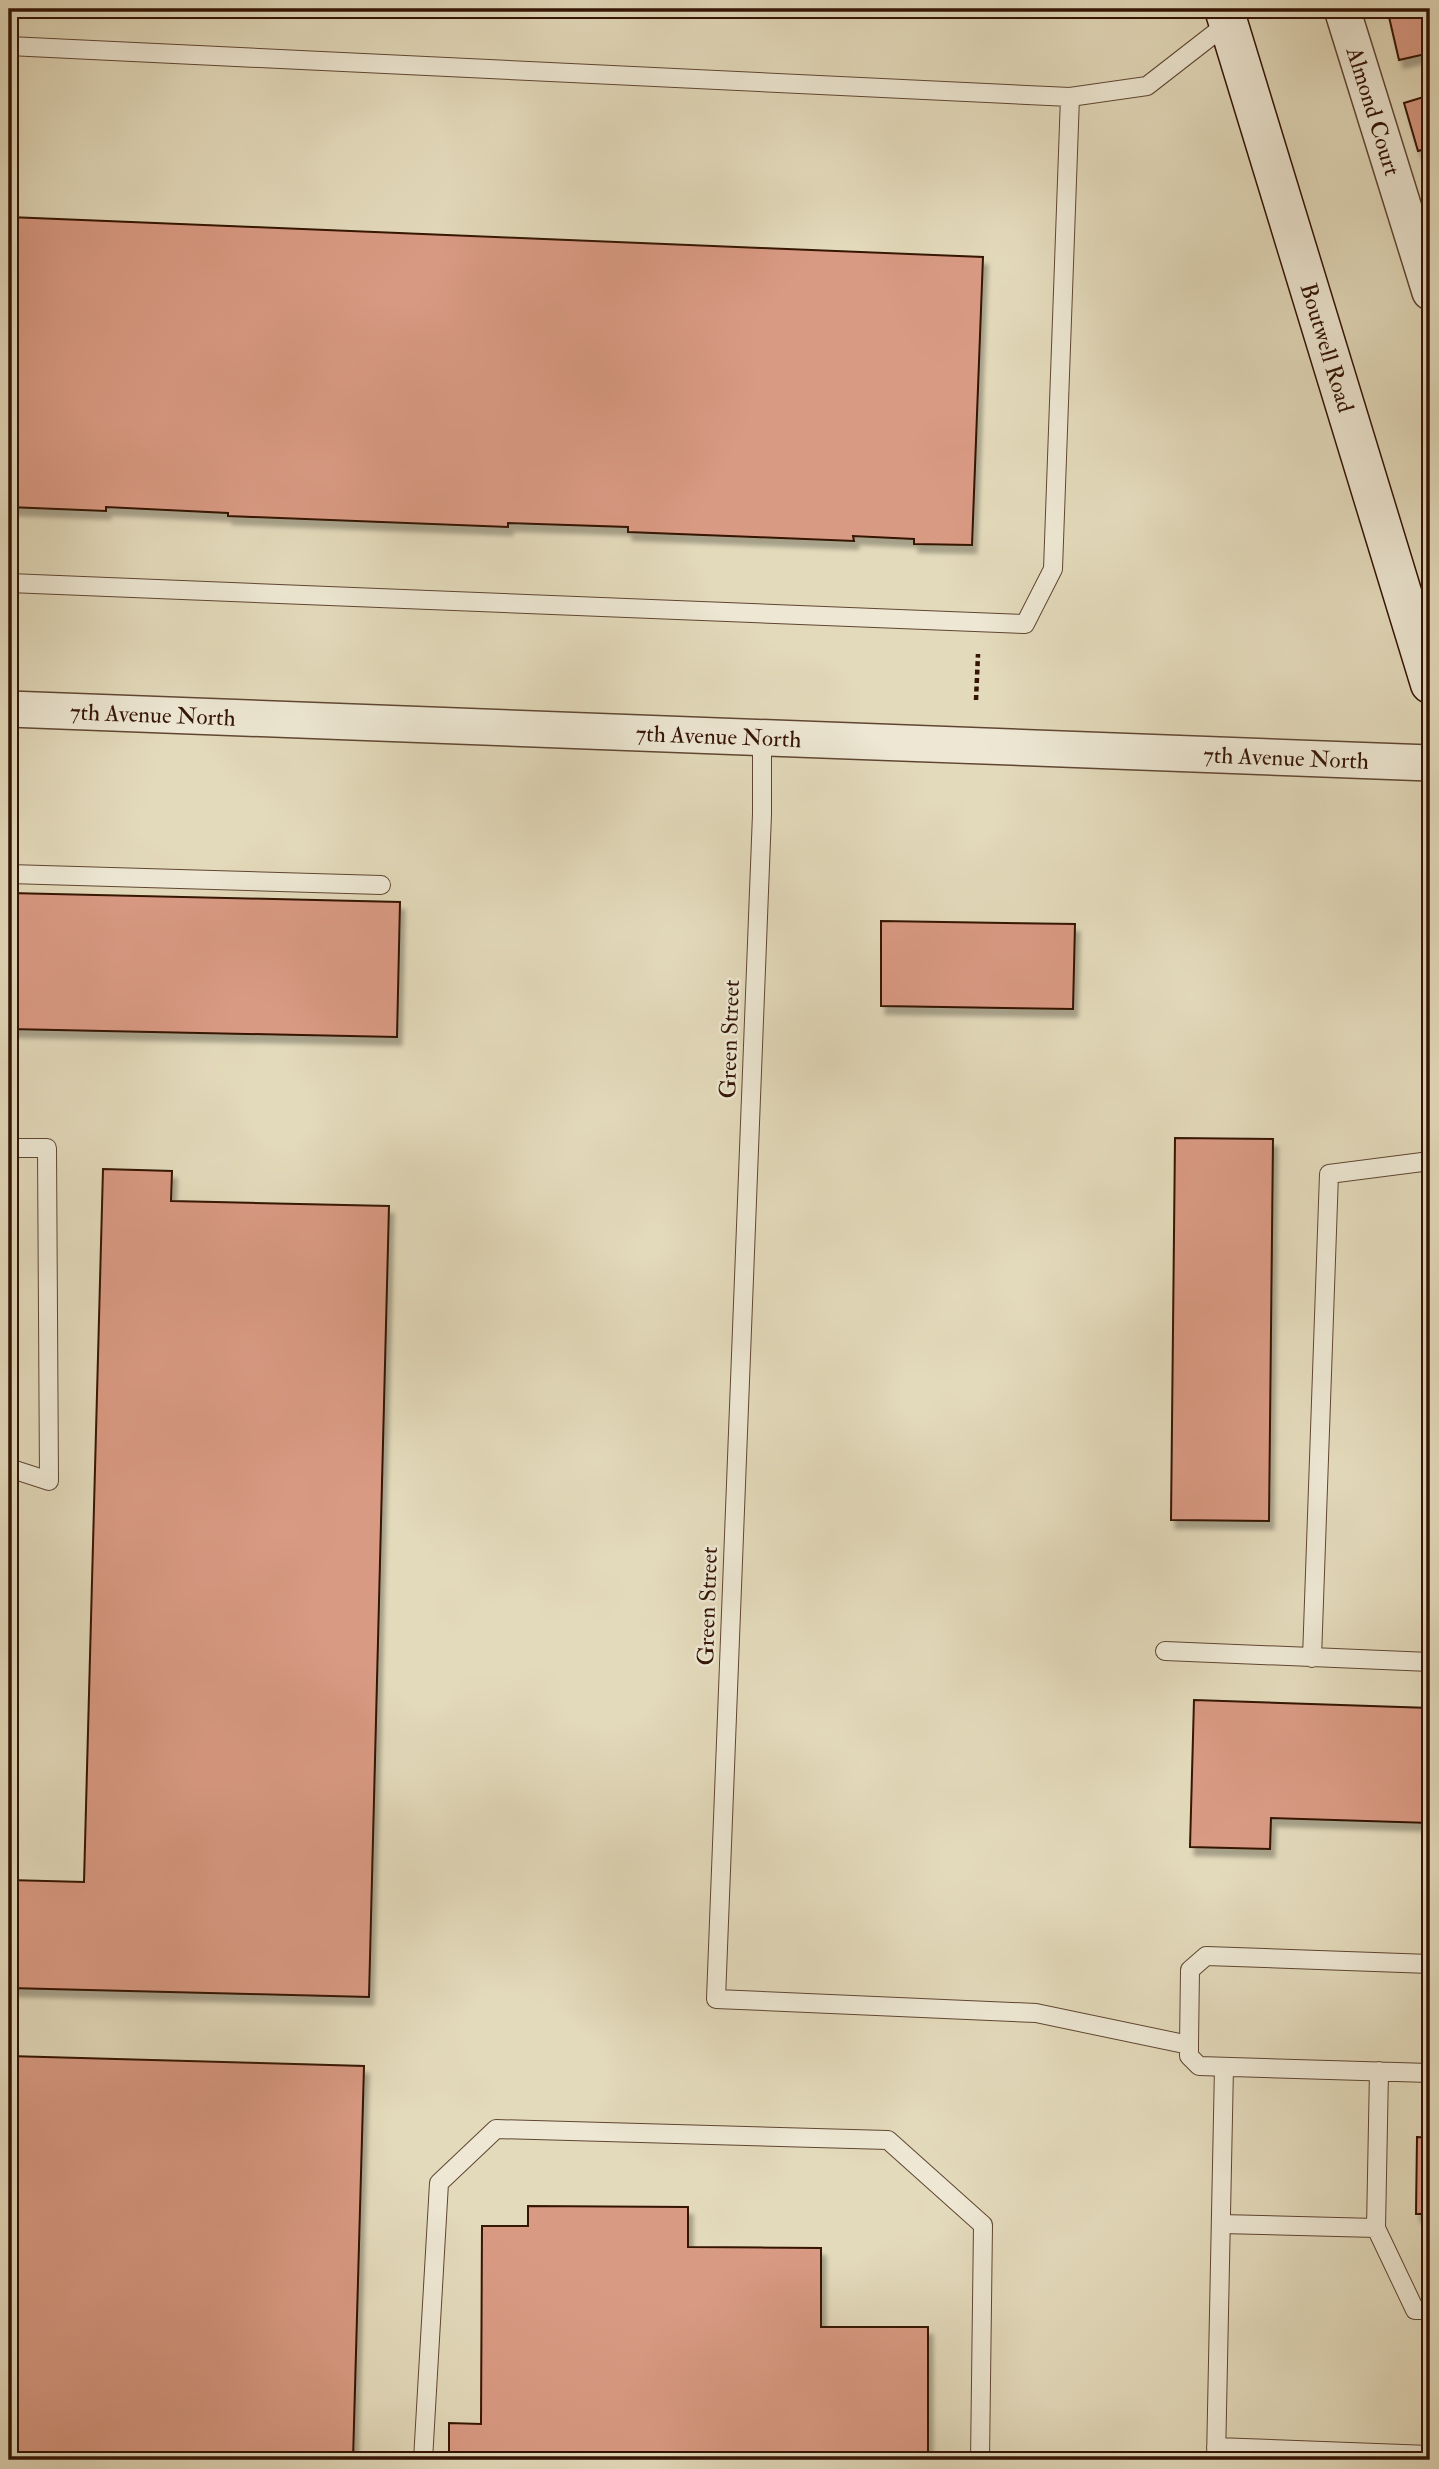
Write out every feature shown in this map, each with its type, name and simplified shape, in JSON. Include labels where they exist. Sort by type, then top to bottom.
[{"type":"street","name":"Almond Court","points":[[1342,9],[1430,292]]},
{"type":"street","name":"Boutwell Road","points":[[1226,16],[1430,684]]},
{"type":"street","name":"7th Avenue North","points":[[9,709],[1430,763]]},
{"type":"lane","points":[[9,46],[1070,97],[1147,86],[1226,16]]},
{"type":"lane","points":[[9,583],[1025,624],[1053,569],[1070,97]]},
{"type":"lane","name":"Green Street","points":[[762,738],[762,814],[716,1999],[1036,2013],[1189,2045]]},
{"type":"lane","points":[[9,874],[381,885]]},
{"type":"lane","points":[[9,1149],[47,1149],[49,1481],[9,1468]]},
{"type":"lane","points":[[1312,1658],[1329,1174],[1430,1161]]},
{"type":"lane","points":[[1165,1651],[1430,1662]]},
{"type":"lane","points":[[1430,1964],[1206,1956],[1190,1969],[1189,2045],[1189,2056],[1199,2066],[1430,2073]]},
{"type":"lane","points":[[1224,2067],[1216,2454],[1430,2455]]},
{"type":"lane","points":[[1379,2071],[1376,2228],[1415,2310],[1430,2310]]},
{"type":"lane","points":[[423,2460],[439,2183],[496,2129],[888,2140],[983,2225],[981,2460]]},
{"type":"lane","points":[[1221,2224],[1376,2228]]},
{"type":"path","points":[[976,700],[978,654]]},
{"type":"building","points":[[1430,9],[1430,53],[1399,60],[1389,17]]},
{"type":"building","points":[[1430,95],[1430,148],[1418,151],[1404,103]]},
{"type":"building","points":[[9,217],[983,257],[972,545],[914,544],[914,539],[853,536],[854,541],[628,532],[628,527],[508,523],[508,527],[228,516],[228,513],[106,507],[106,511],[9,507]]},
{"type":"building","points":[[9,893],[400,902],[397,1037],[9,1029]]},
{"type":"building","points":[[881,921],[1075,924],[1073,1009],[881,1006]]},
{"type":"building","points":[[1175,1138],[1273,1139],[1269,1521],[1171,1520]]},
{"type":"building","points":[[103,1169],[172,1171],[171,1201],[389,1206],[369,1997],[9,1988],[9,1880],[84,1882]]},
{"type":"building","points":[[1194,1700],[1430,1708],[1430,1823],[1271,1818],[1270,1849],[1190,1847]]},
{"type":"building","points":[[9,2056],[364,2066],[353,2460],[9,2460]]},
{"type":"building","points":[[1417,2137],[1430,2138],[1430,2214],[1416,2214]]},
{"type":"building","points":[[528,2206],[688,2207],[688,2247],[821,2248],[821,2327],[928,2327],[928,2460],[449,2460],[449,2423],[481,2424],[482,2226],[528,2226]]}]
